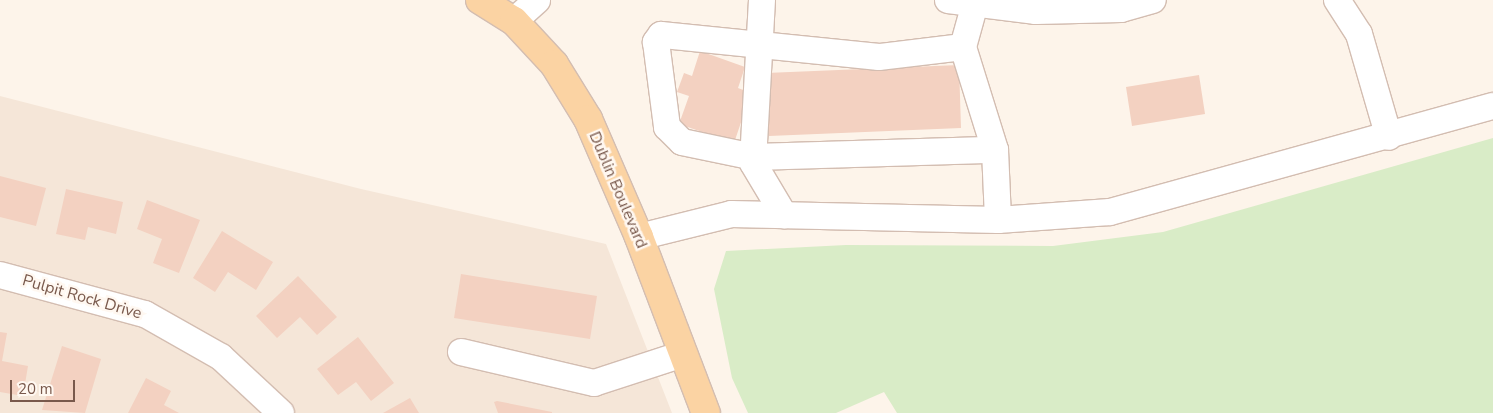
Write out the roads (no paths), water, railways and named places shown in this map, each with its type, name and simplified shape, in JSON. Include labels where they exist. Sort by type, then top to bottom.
[{"type":"main road","name":"Dublin Boulevard","points":[[480,0],[514,22],[554,64],[588,119],[639,238],[706,413]]},
{"type":"street","points":[[514,22],[537,0]]},
{"type":"street","points":[[762,0],[753,163],[784,215]]},
{"type":"street","points":[[948,0],[1036,11],[1121,10],[1153,0]]},
{"type":"street","points":[[1337,0],[1359,34],[1389,137]]},
{"type":"street","points":[[976,2],[963,47],[994,150],[998,220]]},
{"type":"street","points":[[963,47],[879,57],[661,35],[656,42],[667,127],[682,142],[754,157],[994,150]]},
{"type":"street","points":[[639,238],[731,214],[998,220],[1110,212],[1389,137],[1493,106]]},
{"type":"street","name":"Pulpit Rock Drive","points":[[0,275],[145,314],[221,357],[281,413]]},
{"type":"street","points":[[461,352],[594,383],[683,354]]}]
